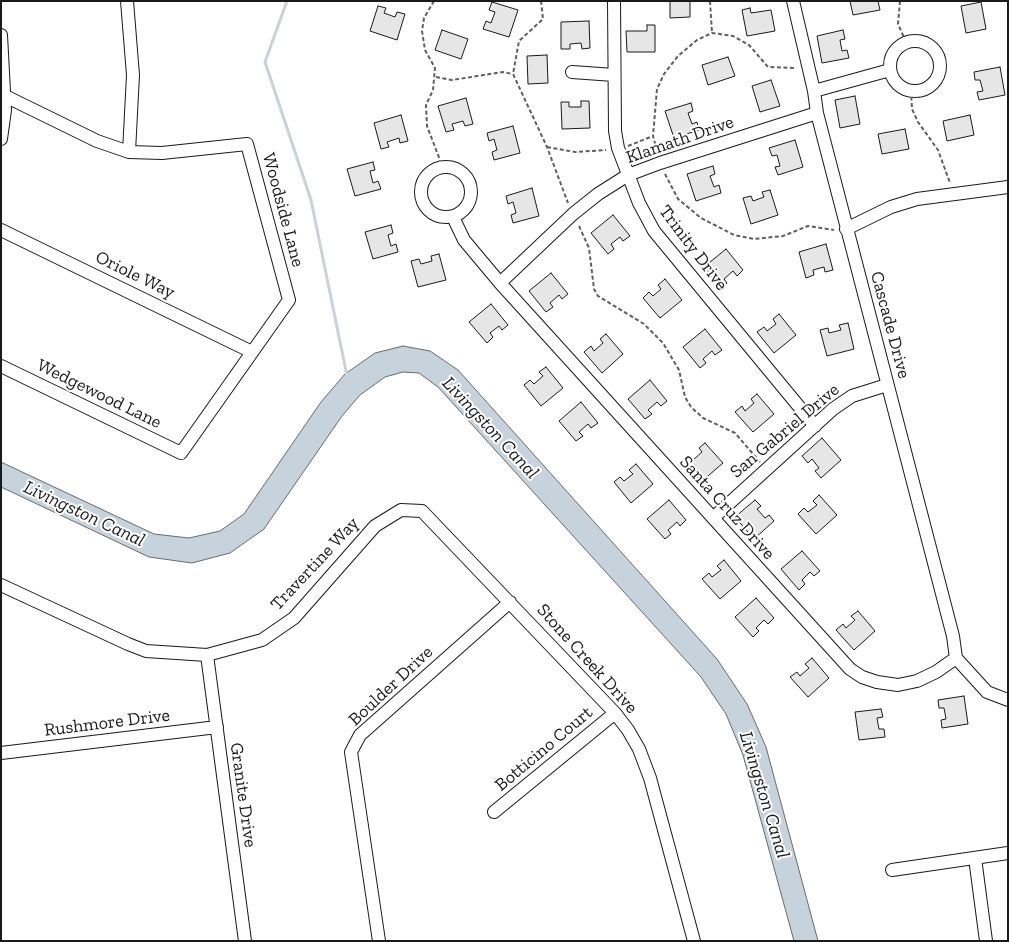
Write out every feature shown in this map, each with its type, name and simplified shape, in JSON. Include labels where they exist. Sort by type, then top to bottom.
[{"type":"street","points":[[127,1],[133,75],[129,152]]},
{"type":"street","name":"Trinity Drive","points":[[614,1],[615,131],[618,148],[639,203],[654,231],[815,426]]},
{"type":"street","name":"Cascade Drive","points":[[793,1],[807,68],[814,91],[817,113],[952,636],[956,658]]},
{"type":"street","points":[[1,36],[5,96],[1,139]]},
{"type":"street","points":[[923,41],[937,52],[940,61],[937,78],[932,85],[924,89],[911,90],[899,85],[890,70],[893,53],[906,42],[923,41]]},
{"type":"street","points":[[814,91],[890,70]]},
{"type":"street","points":[[572,72],[614,75]]},
{"type":"street","name":"Woodside Lane","points":[[5,96],[98,141],[129,152],[162,153],[248,144],[289,300],[252,352]]},
{"type":"street","name":"Klamath Drive","points":[[500,283],[573,214],[598,194],[628,175],[817,113]]},
{"type":"street","points":[[440,167],[449,167],[463,173],[472,188],[469,204],[466,209],[453,216],[444,218],[434,214],[423,202],[421,194],[425,179],[429,173],[440,167]]},
{"type":"street","points":[[846,229],[891,207],[952,193],[1008,187]]},
{"type":"street","name":"Santa Cruz Drive","points":[[453,216],[464,240],[500,283],[850,669],[862,677],[898,685],[917,682],[956,658]]},
{"type":"street","name":"Oriole Way","points":[[1,230],[252,352]]},
{"type":"street","name":"Wedgewood Lane","points":[[1,366],[181,453],[252,352]]},
{"type":"street","name":"San Gabriel Drive","points":[[713,518],[765,468],[833,409],[852,396],[887,385]]},
{"type":"street","name":"Stone Creek Drive","points":[[401,510],[422,511],[615,712],[639,749],[645,763],[694,941]]},
{"type":"street","name":"Travertine Way","points":[[1,585],[146,651],[207,655],[262,640],[294,618],[375,526],[401,510]]},
{"type":"street","name":"Boulder Drive","points":[[379,941],[351,752],[360,735],[510,602]]},
{"type":"street","name":"Granite Drive","points":[[207,655],[245,941]]},
{"type":"street","points":[[956,658],[987,692],[1008,700]]},
{"type":"street","name":"Botticino Court","points":[[494,812],[615,712]]},
{"type":"street","name":"Rushmore Drive","points":[[1,753],[217,727]]},
{"type":"street","points":[[892,870],[1008,853]]},
{"type":"street","points":[[975,858],[986,941]]},
{"type":"path","points":[[434,1],[424,18],[422,31],[425,50],[435,68],[436,77],[426,105],[427,126],[440,160],[440,167]]},
{"type":"path","points":[[541,1],[543,19],[519,41],[513,74],[547,147],[562,191],[589,248],[594,289],[598,296],[644,324],[663,343],[679,370],[685,397],[692,408],[704,418],[735,433],[765,468]]},
{"type":"path","points":[[710,1],[712,33]]},
{"type":"path","points":[[900,1],[898,24],[906,42]]},
{"type":"path","points":[[807,68],[768,67],[749,45],[733,36],[712,33],[697,40],[678,56],[664,74],[657,89],[653,136],[660,163],[678,199],[701,218],[734,236],[754,239],[783,236],[808,226],[834,230],[846,229]]},
{"type":"path","points":[[436,77],[452,80],[504,72],[513,74]]},
{"type":"path","points":[[911,90],[912,109],[918,122],[938,150],[952,193]]},
{"type":"path","points":[[547,147],[575,152],[618,148],[653,136]]},
{"type":"water","name":"Livingston Canal","points":[[403,346],[430,351],[458,370],[717,659],[747,704],[766,747],[818,941],[794,941],[743,755],[726,714],[701,677],[438,387],[419,373],[403,372],[385,377],[360,395],[342,416],[264,529],[230,553],[192,563],[149,557],[1,487],[1,462],[154,534],[189,538],[220,531],[244,514],[321,402],[345,374],[375,353]]},
{"type":"building","points":[[670,1],[690,1],[690,17],[670,18]]},
{"type":"building","points":[[850,1],[878,1],[880,10],[853,15]]},
{"type":"building","points":[[492,2],[518,10],[509,37],[483,29],[486,21],[491,23],[495,12],[489,10]]},
{"type":"building","points":[[981,2],[986,29],[966,33],[961,6]]},
{"type":"building","points":[[378,6],[386,8],[384,13],[395,17],[397,12],[405,14],[397,40],[370,31]]},
{"type":"building","points":[[750,8],[751,13],[771,10],[775,31],[747,36],[742,10]]},
{"type":"building","points":[[589,21],[590,48],[582,49],[581,43],[570,44],[570,49],[561,49],[561,22]]},
{"type":"building","points":[[647,25],[655,25],[655,52],[627,52],[626,31],[647,31]]},
{"type":"building","points":[[442,30],[468,39],[461,59],[435,50]]},
{"type":"building","points":[[843,30],[845,39],[840,40],[842,51],[847,50],[849,58],[822,63],[817,36]]},
{"type":"building","points":[[547,55],[548,83],[528,84],[527,56]]},
{"type":"building","points":[[728,57],[735,76],[708,85],[702,65]]},
{"type":"building","points":[[1000,67],[1005,95],[979,100],[977,92],[983,91],[980,80],[975,80],[974,72]]},
{"type":"building","points":[[771,80],[780,106],[760,112],[752,86]]},
{"type":"building","points":[[855,96],[860,124],[840,128],[835,100]]},
{"type":"building","points":[[466,98],[473,124],[465,126],[463,121],[452,124],[454,130],[446,132],[438,106]]},
{"type":"building","points":[[581,101],[589,101],[590,128],[562,129],[561,102],[569,102],[569,107],[581,107]]},
{"type":"building","points":[[691,103],[693,111],[688,113],[692,124],[697,122],[699,130],[674,138],[665,111]]},
{"type":"building","points":[[401,115],[408,141],[400,143],[399,138],[387,142],[389,147],[381,149],[374,123]]},
{"type":"building","points":[[970,115],[974,135],[947,141],[943,121]]},
{"type":"building","points":[[513,126],[520,153],[494,160],[492,152],[497,150],[494,139],[489,141],[487,133]]},
{"type":"building","points":[[905,129],[909,149],[882,154],[878,134]]},
{"type":"building","points":[[795,140],[803,167],[778,175],[775,167],[780,166],[777,155],[772,156],[769,148]]},
{"type":"building","points":[[373,162],[375,170],[370,171],[373,183],[378,181],[381,189],[355,196],[347,169]]},
{"type":"building","points":[[713,166],[715,174],[710,176],[714,187],[719,185],[721,193],[696,201],[687,174]]},
{"type":"building","points":[[532,188],[539,216],[513,223],[511,215],[516,213],[513,202],[508,204],[506,196]]},
{"type":"building","points":[[770,190],[778,215],[751,224],[743,198],[751,196],[753,201],[764,197],[762,192]]},
{"type":"building","points":[[613,215],[630,236],[623,241],[620,237],[611,244],[614,249],[608,254],[591,233]]},
{"type":"building","points":[[391,225],[393,233],[388,235],[391,246],[396,244],[398,252],[373,259],[365,232]]},
{"type":"building","points":[[826,244],[833,270],[825,272],[824,267],[813,270],[814,275],[806,278],[799,252]]},
{"type":"building","points":[[726,249],[743,270],[737,276],[733,271],[724,279],[727,283],[721,288],[704,267]]},
{"type":"building","points":[[439,254],[446,280],[418,287],[411,261],[419,259],[421,264],[432,261],[431,256]]},
{"type":"building","points":[[551,273],[568,294],[562,299],[559,295],[550,303],[553,307],[546,312],[529,291]]},
{"type":"building","points":[[665,279],[682,300],[660,318],[643,298],[649,292],[653,296],[661,289],[658,285]]},
{"type":"building","points":[[491,304],[508,325],[502,330],[499,326],[490,333],[493,337],[487,343],[469,322]]},
{"type":"building","points":[[779,314],[796,335],[774,353],[757,332],[764,327],[767,331],[776,324],[773,319]]},
{"type":"building","points":[[848,323],[854,349],[827,356],[820,330],[828,328],[829,333],[841,330],[839,325]]},
{"type":"building","points":[[705,329],[722,350],[715,355],[712,351],[703,359],[706,363],[700,368],[683,347]]},
{"type":"building","points":[[606,334],[623,354],[602,373],[584,352],[591,346],[594,351],[603,343],[600,339]]},
{"type":"building","points":[[546,367],[563,388],[541,406],[524,385],[530,380],[534,384],[543,376],[539,372]]},
{"type":"building","points":[[650,380],[667,401],[661,406],[657,402],[648,410],[652,414],[645,419],[628,399]]},
{"type":"building","points":[[757,394],[774,414],[753,432],[735,412],[742,406],[745,411],[754,403],[751,399]]},
{"type":"building","points":[[581,402],[598,423],[591,428],[588,424],[579,432],[583,436],[576,441],[559,421]]},
{"type":"building","points":[[822,438],[841,460],[821,478],[815,471],[819,468],[812,459],[808,463],[802,456]]},
{"type":"building","points":[[705,443],[723,463],[701,482],[684,461],[690,456],[693,460],[702,452],[699,448]]},
{"type":"building","points":[[636,464],[653,484],[631,503],[614,482],[620,477],[624,481],[633,474],[629,470]]},
{"type":"building","points":[[819,495],[837,515],[816,534],[798,514],[804,508],[808,512],[817,505],[813,501]]},
{"type":"building","points":[[669,500],[686,520],[680,526],[677,522],[668,530],[671,534],[665,539],[647,519]]},
{"type":"building","points":[[755,500],[761,506],[757,509],[765,518],[769,515],[774,521],[754,539],[735,517]]},
{"type":"building","points":[[802,551],[820,571],[814,576],[810,572],[802,580],[805,584],[799,590],[781,569]]},
{"type":"building","points":[[724,560],[741,581],[720,599],[702,579],[709,573],[712,577],[721,570],[717,566]]},
{"type":"building","points":[[756,598],[774,618],[768,624],[764,620],[756,628],[759,631],[753,637],[735,617]]},
{"type":"building","points":[[858,611],[875,631],[854,650],[836,630],[843,624],[846,628],[855,620],[851,616]]},
{"type":"building","points":[[812,658],[829,678],[808,697],[790,677],[797,672],[800,676],[809,668],[805,664]]},
{"type":"building","points":[[964,696],[968,724],[942,728],[941,720],[946,719],[944,708],[939,708],[938,700]]},
{"type":"building","points":[[881,709],[883,717],[877,718],[879,729],[884,729],[885,737],[859,740],[855,712]]},
{"type":"waterway","points":[[287,1],[265,62],[311,200],[347,376]]}]
